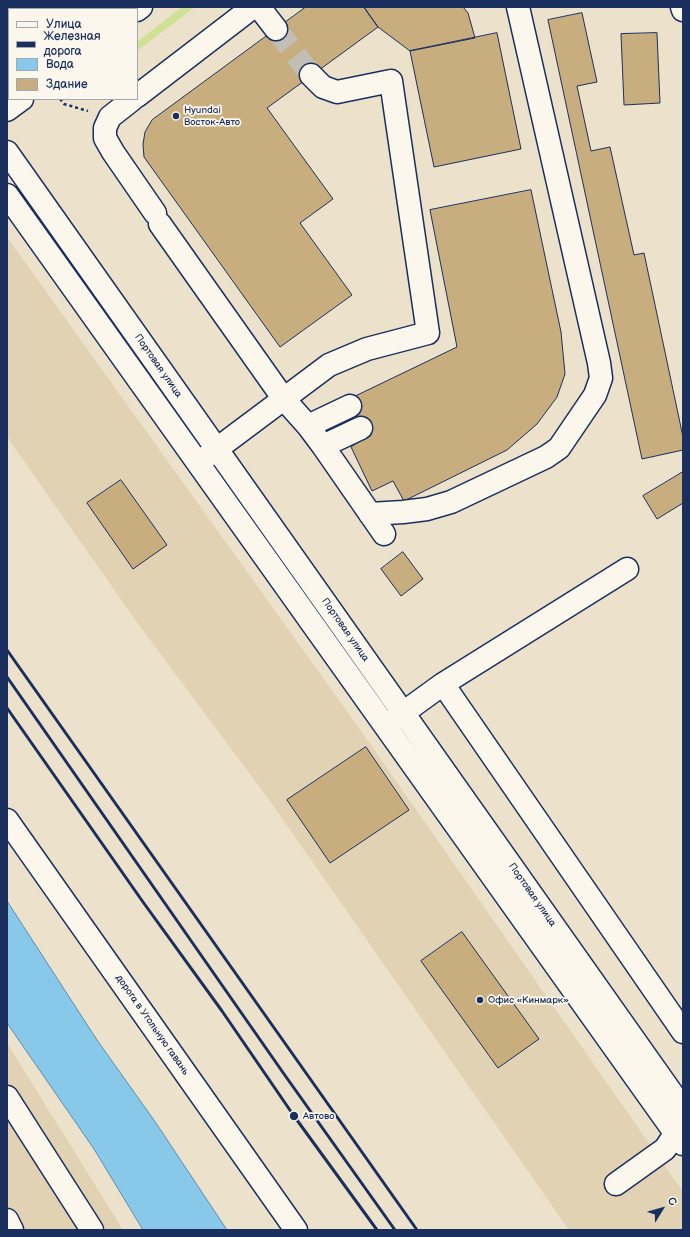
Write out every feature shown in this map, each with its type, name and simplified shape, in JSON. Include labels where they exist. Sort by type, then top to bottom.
[{"type":"street","points":[[138,95],[253,7]]},
{"type":"street","points":[[259,7],[276,28]]},
{"type":"street","points":[[370,514],[428,509],[451,502],[546,457],[560,448],[595,395],[601,378],[599,363],[518,7]]},
{"type":"street","points":[[197,464],[329,365],[367,349],[428,332],[391,81],[337,92],[323,87],[311,75]]},
{"type":"street","points":[[7,110],[21,100]]},
{"type":"street","points":[[132,100],[110,117],[105,128],[105,138],[113,152],[283,398],[308,426],[323,446],[384,534]]},
{"type":"street","name":"Портовая улица","points":[[7,152],[683,1109]]},
{"type":"street","points":[[7,195],[197,464],[680,1135],[665,1149],[616,1184]]},
{"type":"street","points":[[308,426],[350,406]]},
{"type":"street","points":[[323,446],[361,428]]},
{"type":"street","points":[[385,726],[442,684],[627,569]]},
{"type":"street","points":[[442,684],[683,1032]]},
{"type":"street","name":"дорога в Угольную гавань","points":[[7,820],[296,1230]]},
{"type":"street","points":[[7,1097],[92,1230]]},
{"type":"street","points":[[7,1220],[12,1230]]},
{"type":"path","points":[[61,100],[64,104],[110,117]]},
{"type":"shaded area","points":[[7,237],[366,738],[683,1192],[683,1230],[569,1230],[270,801],[139,625],[7,437]]},
{"type":"shaded area","points":[[7,1043],[123,1230],[7,1230]]},
{"type":"green space","points":[[182,7],[195,7],[138,50],[138,41]]},
{"type":"water","points":[[7,901],[97,1040],[156,1123],[227,1230],[143,1230],[94,1149],[7,1023]]},
{"type":"building","points":[[306,7],[364,7],[378,27],[267,108],[333,199],[300,223],[352,295],[280,347],[144,157],[143,144],[145,132],[152,120]]},
{"type":"building","points":[[364,7],[463,7],[468,13],[475,38],[410,51],[378,27]]},
{"type":"building","points":[[582,13],[597,82],[577,86],[591,151],[610,147],[634,255],[644,253],[683,437],[683,450],[642,459],[548,20]]},
{"type":"building","points":[[497,33],[521,149],[434,167],[410,51]]},
{"type":"building","points":[[657,33],[660,103],[624,105],[621,34]]},
{"type":"building","points":[[531,190],[561,332],[565,374],[557,397],[537,424],[507,450],[404,501],[393,481],[372,491],[351,447],[366,437],[347,400],[457,347],[430,210]]},
{"type":"building","points":[[683,472],[683,503],[657,519],[643,496]]},
{"type":"building","points":[[121,480],[167,545],[133,569],[87,503]]},
{"type":"building","points":[[403,552],[423,579],[401,596],[381,569]]},
{"type":"building","points":[[366,747],[409,810],[330,863],[287,800]]},
{"type":"building","name":"Офис «Кинмарк»","points":[[462,932],[539,1039],[498,1068],[421,961]]},
{"type":"tunnel","points":[[276,29],[311,75]]},
{"type":"railway","points":[[7,650],[417,1230]]},
{"type":"railway","points":[[7,677],[284,1074],[395,1230]]},
{"type":"railway","points":[[7,708],[143,902],[222,1011],[294,1116],[377,1230]]},
{"type":"place","name":"Hyundai Восток-Авто","points":[[176,116]]},
{"type":"place","name":"Офис «Кинмарк»","points":[[480,1000]]},
{"type":"place","name":"Автово","points":[[294,1116]]}]
